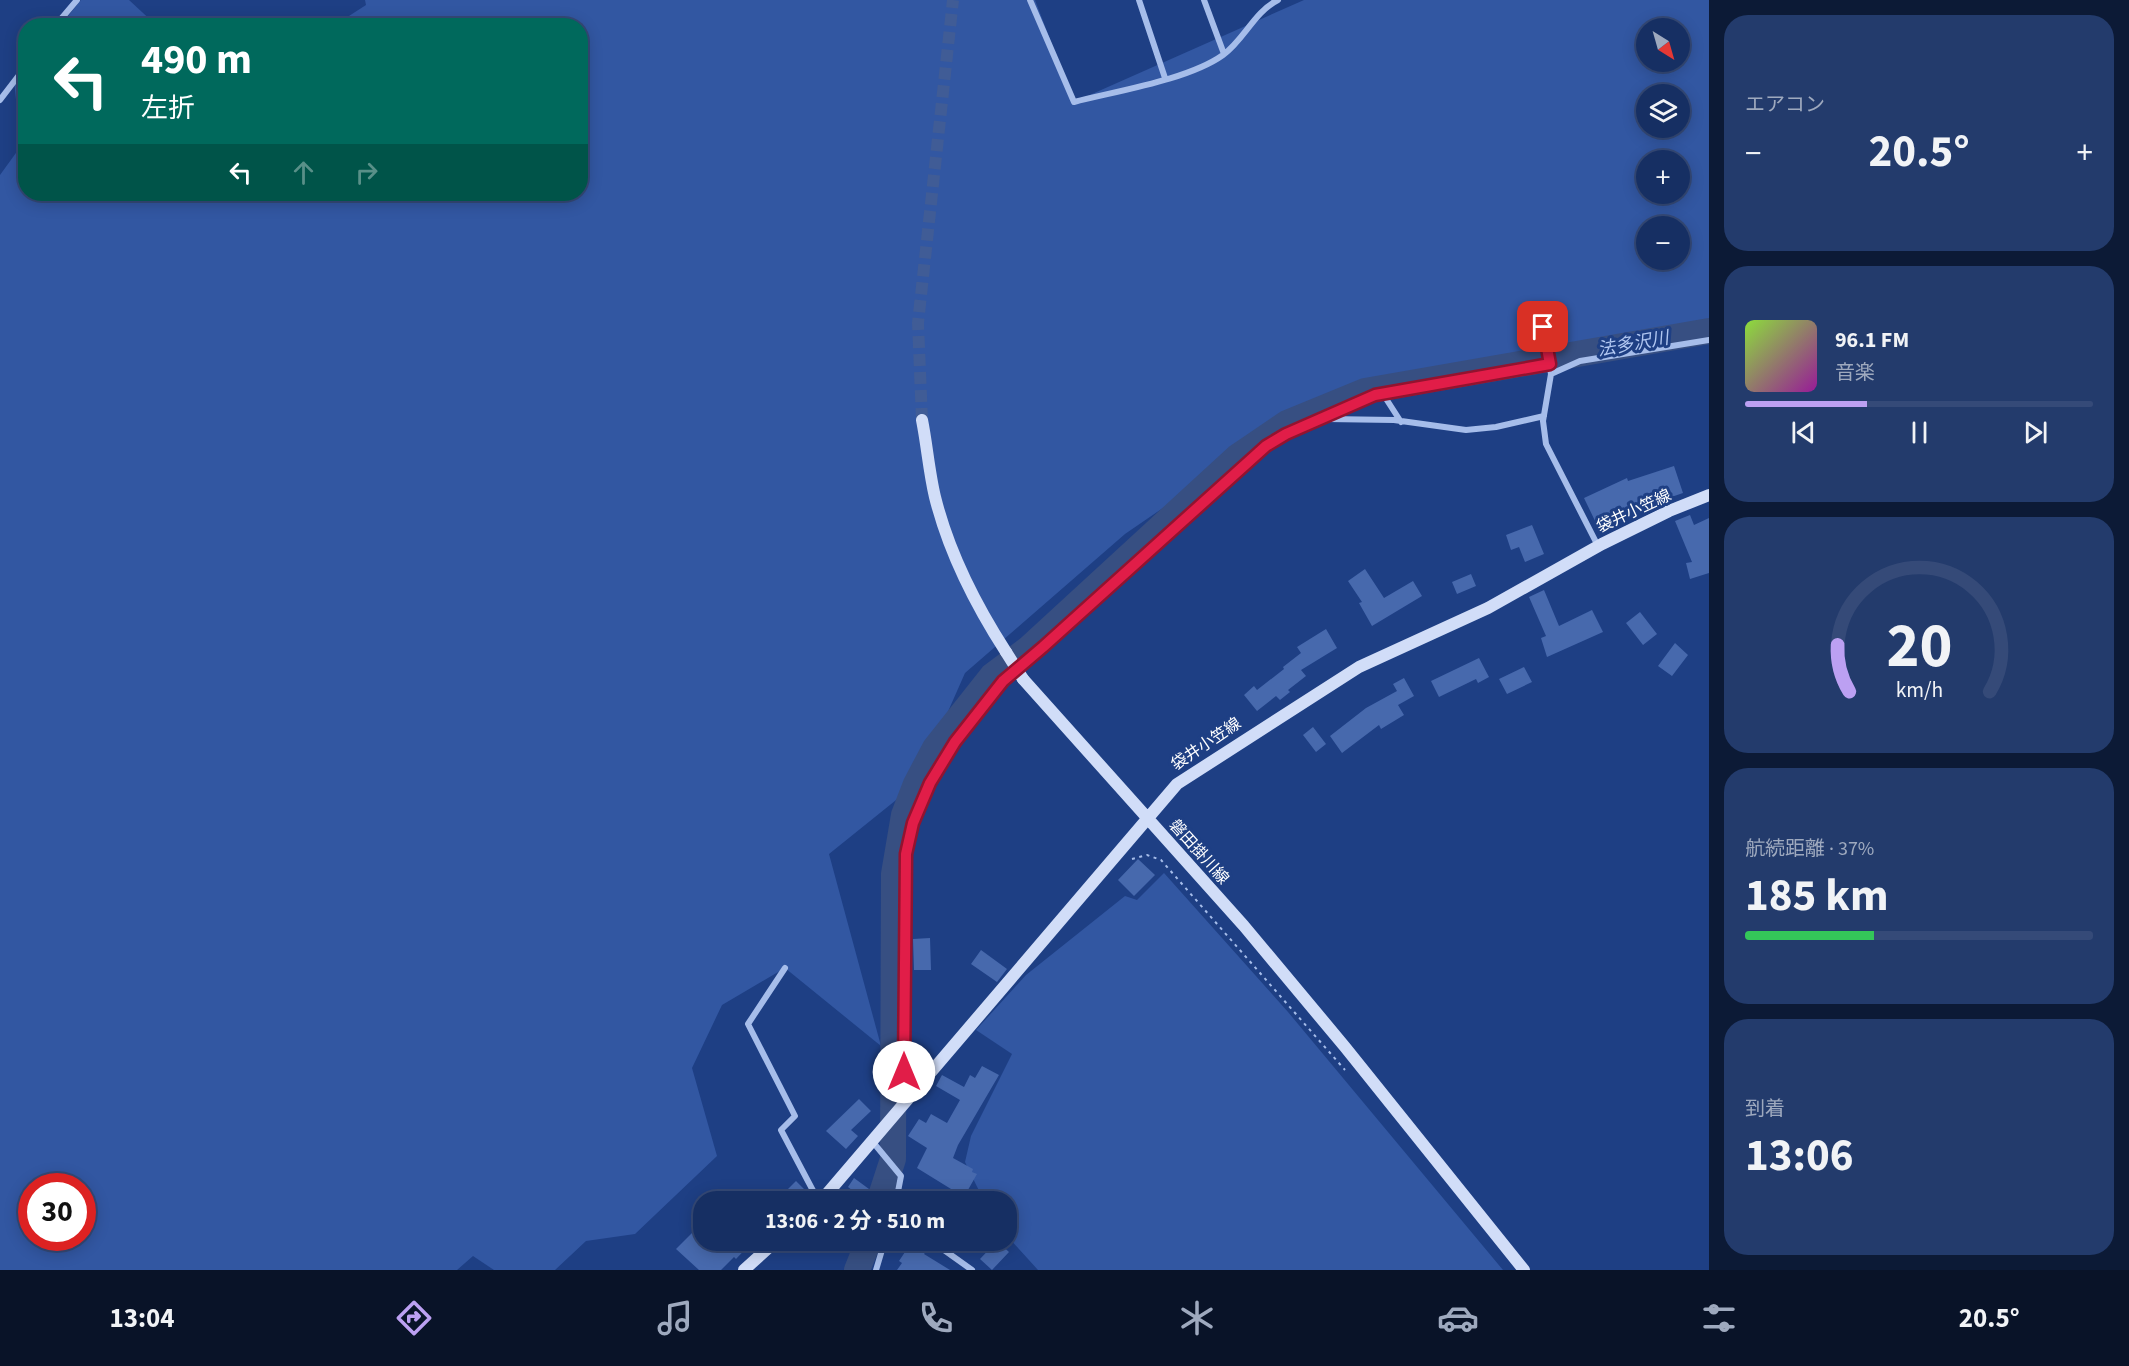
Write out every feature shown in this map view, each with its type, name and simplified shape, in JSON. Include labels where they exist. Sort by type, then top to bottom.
[{"type":"main road","name":"磐田掛川線","points":[[922,420],[935,498],[959,565],[980,612],[1023,679],[1244,926],[1338,1038],[1524,1270]]},
{"type":"main road","name":"袋井小笠線","points":[[829,1191],[1177,784],[1359,667],[1488,608],[1598,546],[1669,511],[1709,495]]},
{"type":"main road","points":[[744,1270],[765,1251]]},
{"type":"street","points":[[62,18],[77,0]]},
{"type":"street","points":[[1030,0],[1074,102],[1195,70],[1224,54],[1269,2],[1278,0]]},
{"type":"street","points":[[1139,0],[1165,78]]},
{"type":"street","points":[[1204,0],[1224,54]]},
{"type":"street","points":[[0,100],[18,76]]},
{"type":"street","points":[[1539,309],[1551,374],[1544,416],[1546,444],[1598,546]]},
{"type":"street","points":[[1551,374],[1580,361],[1709,340]]},
{"type":"street","points":[[908,1097],[904,1072],[906,854],[913,823],[930,783],[955,742],[1003,681],[1266,446],[1286,434],[1383,394],[1550,364]]},
{"type":"street","points":[[1383,394],[1401,422]]},
{"type":"street","points":[[1324,419],[1401,422],[1466,430],[1496,427],[1544,416]]},
{"type":"street","points":[[785,968],[748,1024],[795,1116],[781,1130],[813,1191]]},
{"type":"street","points":[[872,1141],[901,1176],[898,1191]]},
{"type":"street","points":[[876,1270],[882,1251]]},
{"type":"street","points":[[945,1251],[972,1270]]},
{"type":"path","points":[[1129,861],[1136,856],[1147,855],[1161,860],[1352,1078]]},
{"type":"shaded area","points":[[81,0],[129,0],[148,18],[66,18]]},
{"type":"shaded area","points":[[365,0],[1035,0],[1074,102],[1304,0],[1709,0],[1709,327],[1375,395],[1249,449],[1125,534],[965,673],[916,784],[829,854],[881,1046],[785,968],[722,1005],[692,1068],[717,1156],[635,1234],[586,1241],[555,1270],[494,1270],[473,1256],[457,1270],[0,1270],[0,175],[18,150],[18,201],[588,201],[588,18],[346,18],[366,5]]},
{"type":"shaded area","points":[[18,76],[18,118],[14,81]]},
{"type":"shaded area","points":[[1164,873],[1288,1012],[1503,1270],[1038,1270],[1017,1247],[1017,1191],[979,1191],[965,1162],[971,1136],[1012,1054],[976,1030],[1026,975],[1125,896],[1137,900]]},
{"type":"building","points":[[1674,466],[1683,493],[1651,504],[1650,500],[1597,525],[1584,498],[1627,478],[1628,481]]},
{"type":"building","points":[[1690,515],[1694,525],[1709,518],[1709,573],[1690,579],[1686,563],[1692,562],[1675,521]]},
{"type":"building","points":[[1532,525],[1544,554],[1525,562],[1519,547],[1511,550],[1506,535]]},
{"type":"building","points":[[1365,569],[1384,598],[1413,581],[1422,596],[1372,626],[1359,603],[1362,602],[1348,581]]},
{"type":"building","points":[[1471,574],[1476,586],[1457,594],[1452,582]]},
{"type":"building","points":[[1544,590],[1559,626],[1592,610],[1603,632],[1547,657],[1541,638],[1546,636],[1529,597]]},
{"type":"building","points":[[1640,612],[1657,634],[1643,645],[1626,623]]},
{"type":"building","points":[[1326,629],[1337,648],[1301,670],[1306,676],[1288,690],[1290,692],[1280,700],[1276,696],[1257,711],[1244,695],[1254,686],[1257,690],[1284,669],[1283,667],[1301,653],[1297,647]]},
{"type":"building","points":[[1675,643],[1688,655],[1672,676],[1658,666]]},
{"type":"building","points":[[1479,658],[1489,677],[1478,683],[1476,679],[1439,697],[1431,681]]},
{"type":"building","points":[[1524,667],[1532,682],[1507,694],[1499,679]]},
{"type":"building","points":[[1404,678],[1414,696],[1398,705],[1404,715],[1381,729],[1379,725],[1342,753],[1330,736],[1366,708],[1397,691],[1393,684]]},
{"type":"building","points":[[1313,727],[1326,744],[1316,752],[1303,735]]},
{"type":"building","points":[[1138,859],[1155,875],[1134,896],[1118,880]]},
{"type":"building","points":[[930,938],[931,970],[914,970],[913,939]]},
{"type":"building","points":[[981,950],[1007,969],[997,982],[971,964]]},
{"type":"building","points":[[982,1066],[999,1075],[958,1145],[953,1158],[973,1169],[972,1172],[977,1174],[967,1191],[954,1191],[917,1168],[927,1148],[908,1136],[919,1119],[926,1123],[931,1114],[947,1123],[960,1100],[936,1086],[942,1075],[964,1087],[970,1075],[975,1078]]},
{"type":"building","points":[[859,1099],[871,1111],[851,1130],[858,1136],[846,1149],[826,1131]]},
{"type":"building","points":[[854,1178],[869,1189],[853,1191],[848,1187]]},
{"type":"building","points":[[796,1181],[806,1191],[786,1191]]},
{"type":"building","points":[[693,1232],[693,1251],[744,1251],[721,1270],[699,1270],[676,1249]]},
{"type":"building","points":[[906,1251],[926,1251],[924,1254],[950,1270],[897,1270],[902,1263],[899,1261]]},
{"type":"building","points":[[988,1251],[1009,1252],[992,1270],[980,1259]]},
{"type":"waterway","name":"法多沢川","points":[[883,1191],[893,1159],[894,874],[904,815],[916,784],[935,748],[992,676],[1028,649],[1237,457],[1287,423],[1365,391],[1709,331]]},
{"type":"waterway","name":"法多沢川","points":[[857,1270],[865,1251]]},
{"type":"tunnel","points":[[922,420],[918,323],[953,0]]},
{"type":"route","points":[[904,1072],[906,854],[913,823],[930,783],[955,742],[1003,681],[1266,446],[1286,434],[1375,395],[1471,380],[1550,364],[1543,327]]}]
